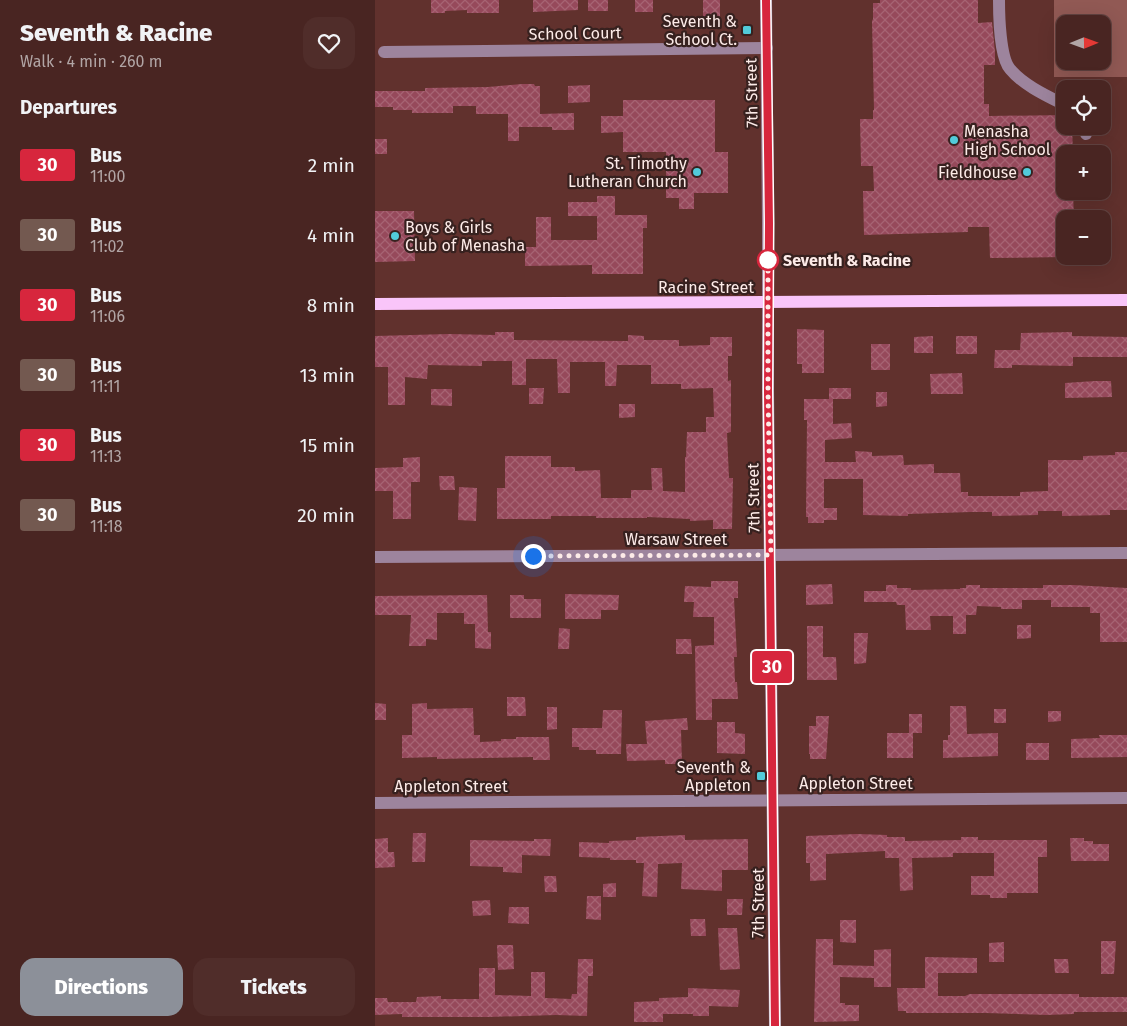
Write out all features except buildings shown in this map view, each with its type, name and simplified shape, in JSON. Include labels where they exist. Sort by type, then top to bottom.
[{"type":"main road","name":"Racine Street","points":[[375,304],[767,304],[1127,300]]},
{"type":"street","name":"7th Street","points":[[766,0],[769,223],[767,304],[775,1026]]},
{"type":"street","points":[[999,0],[1001,41],[1009,68],[1056,100]]},
{"type":"street","name":"School Court","points":[[384,52],[767,48]]},
{"type":"street","name":"Warsaw Street","points":[[375,556],[1127,553]]},
{"type":"street","name":"Appleton Street","points":[[375,802],[1127,798]]},
{"type":"shaded area","points":[[1054,0],[1127,0],[1127,77],[1054,77]]},
{"type":"bus line","name":"30","points":[[766,0],[769,223],[767,304],[775,1026]]},
{"type":"place","name":"Seventh & School Ct.","points":[[747,30]]},
{"type":"place","name":"Menasha High School","points":[[954,140]]},
{"type":"place","name":"St. Timothy Lutheran Church","points":[[697,172]]},
{"type":"place","name":"Fieldhouse","points":[[1027,172]]},
{"type":"place","name":"Boys & Girls Club of Menasha","points":[[395,236]]},
{"type":"place","name":"Seventh & Racine","points":[[768,260]]},
{"type":"place","name":"Seventh & Appleton","points":[[761,776]]},
{"type":"route","points":[[533,556],[771,555],[768,255],[768,260]]}]
